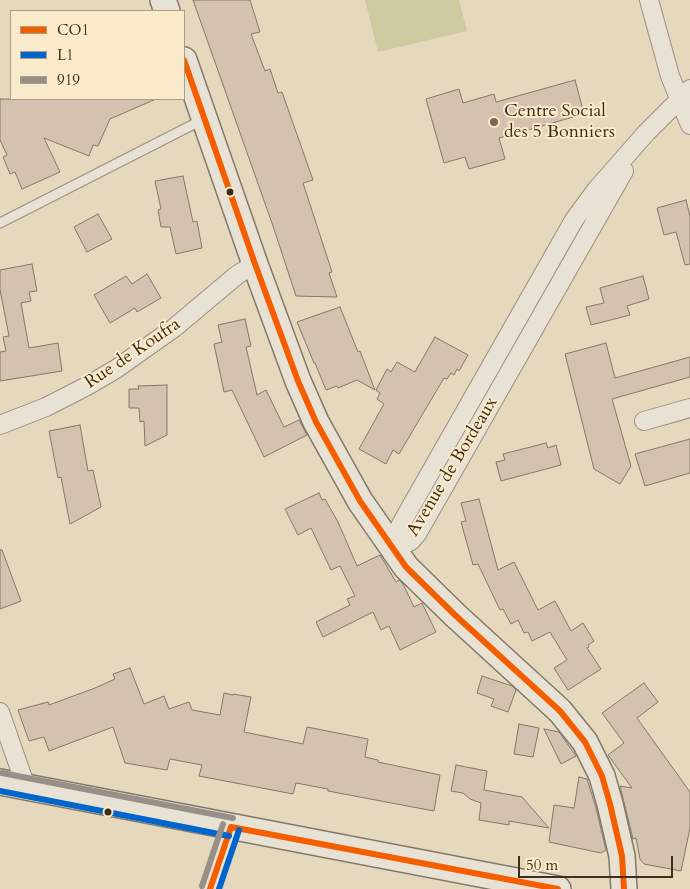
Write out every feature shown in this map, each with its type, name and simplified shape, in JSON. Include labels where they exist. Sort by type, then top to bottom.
[{"type":"street","points":[[649,0],[670,76],[684,95],[690,124]]},
{"type":"street","points":[[185,63],[255,264],[298,381],[316,422],[360,501],[393,550],[422,584],[560,711],[585,742],[602,776],[610,804],[622,856],[624,889]]},
{"type":"street","name":"Avenue de Bordeaux","points":[[393,550],[410,541],[417,534],[646,133],[684,95]]},
{"type":"street","name":"Rue de Koufra","points":[[0,425],[46,407],[116,369],[174,328],[231,279],[255,264]]},
{"type":"street","points":[[644,421],[690,408]]},
{"type":"street","points":[[0,712],[26,787]]},
{"type":"street","points":[[0,782],[558,889]]},
{"type":"street","points":[[210,889],[231,827]]},
{"type":"lane","points":[[0,223],[204,118]]},
{"type":"shaded area","points":[[365,0],[459,0],[467,31],[378,52]]},
{"type":"building","points":[[193,0],[250,0],[260,32],[251,34],[265,71],[270,69],[278,93],[282,92],[313,180],[303,183],[332,272],[329,273],[337,297],[296,296]]},
{"type":"building","name":"Centre Social des 5 Bonniers","points":[[575,80],[584,114],[499,138],[505,159],[469,169],[465,157],[444,163],[426,99],[459,89],[463,103],[494,94],[496,102]]},
{"type":"building","points":[[0,99],[154,100],[110,119],[98,146],[93,145],[89,156],[44,138],[60,172],[22,189],[15,172],[10,174],[3,157],[7,155],[0,140]]},
{"type":"building","points":[[183,176],[193,222],[197,221],[202,248],[176,254],[170,227],[161,227],[158,210],[161,209],[155,181]]},
{"type":"building","points":[[686,200],[690,216],[690,264],[685,265],[676,232],[664,235],[657,208]]},
{"type":"building","points":[[98,214],[112,239],[87,252],[74,227]]},
{"type":"building","points":[[32,264],[37,291],[29,292],[31,301],[21,303],[29,348],[58,343],[62,371],[0,381],[0,352],[6,351],[3,337],[9,336],[0,290],[0,270]]},
{"type":"building","points":[[147,274],[161,298],[137,312],[135,308],[110,323],[94,295],[126,276],[132,284]]},
{"type":"building","points":[[643,276],[649,299],[627,306],[630,315],[591,325],[586,307],[604,303],[600,288]]},
{"type":"building","points":[[340,307],[375,390],[357,380],[338,388],[337,386],[326,390],[314,363],[297,322]]},
{"type":"building","points":[[245,319],[251,346],[246,347],[257,395],[266,390],[284,427],[299,420],[307,435],[264,457],[232,390],[224,392],[214,344],[222,342],[218,325]]},
{"type":"building","points":[[435,337],[468,355],[459,371],[457,369],[454,375],[451,373],[447,379],[444,378],[399,454],[393,450],[386,464],[359,449],[384,404],[377,399],[380,393],[376,390],[387,369],[391,372],[397,362],[415,372]]},
{"type":"building","points":[[606,343],[615,378],[690,357],[690,377],[612,399],[631,466],[620,484],[594,469],[565,354]]},
{"type":"building","points":[[167,385],[167,435],[145,446],[144,421],[140,422],[139,408],[129,408],[129,389],[139,389],[138,386]]},
{"type":"building","points":[[80,425],[88,471],[93,470],[101,507],[70,524],[61,477],[58,478],[49,431]]},
{"type":"building","points":[[690,439],[690,473],[645,486],[635,454]]},
{"type":"building","points":[[546,443],[548,448],[556,445],[561,465],[501,481],[496,462],[505,460],[503,454]]},
{"type":"building","points":[[319,493],[322,500],[325,499],[338,522],[357,566],[380,555],[396,582],[399,580],[403,584],[414,607],[422,603],[436,632],[400,650],[389,626],[381,630],[373,612],[323,637],[316,622],[350,605],[347,599],[355,596],[340,566],[331,570],[311,528],[298,535],[285,509]]},
{"type":"building","points":[[479,499],[498,570],[514,562],[538,610],[555,601],[571,631],[583,623],[594,641],[587,648],[601,669],[568,690],[554,668],[567,660],[550,632],[532,641],[528,632],[524,633],[518,620],[511,624],[503,609],[500,610],[478,564],[473,565],[461,522],[466,521],[461,503]]},
{"type":"building","points":[[0,550],[2,550],[21,601],[0,609]]},
{"type":"building","points":[[130,668],[144,704],[164,696],[169,709],[189,702],[192,710],[220,715],[224,693],[233,694],[251,697],[244,732],[303,744],[307,727],[368,739],[365,757],[378,760],[378,762],[440,775],[434,811],[296,783],[293,794],[199,776],[202,765],[170,759],[167,770],[125,763],[113,727],[49,751],[44,737],[29,741],[18,710],[48,702],[49,705],[95,688],[115,679],[113,674]]},
{"type":"building","points":[[482,676],[512,686],[516,690],[508,712],[491,706],[494,699],[477,693]]},
{"type":"building","points":[[644,683],[658,702],[637,718],[690,792],[690,828],[681,871],[644,864],[640,859],[636,838],[633,839],[620,786],[632,788],[608,755],[624,743],[602,713]]},
{"type":"building","points":[[519,724],[539,728],[533,757],[514,754]]},
{"type":"building","points":[[544,729],[559,732],[576,756],[561,764]]},
{"type":"building","points":[[456,765],[487,771],[484,790],[522,797],[549,828],[509,821],[509,825],[479,820],[481,803],[470,799],[463,793],[451,791]]},
{"type":"building","points":[[579,777],[587,779],[596,808],[606,850],[601,853],[549,842],[554,805],[574,808]]},
{"type":"transit line","name":"CO1","points":[[185,63],[255,264],[298,381],[316,422],[360,501],[406,567],[455,615],[560,711],[585,742],[602,776],[610,804],[622,856],[624,889]]},
{"type":"transit line","name":"919","points":[[2,773],[233,818]]},
{"type":"transit line","name":"L1","points":[[0,791],[229,836]]},
{"type":"transit line","name":"919","points":[[202,886],[223,824]]},
{"type":"transit line","name":"CO1","points":[[231,827],[558,889]]},
{"type":"transit line","name":"CO1","points":[[210,889],[231,827]]},
{"type":"transit line","name":"L1","points":[[219,889],[239,830]]},
{"type":"place","name":"Centre Social des 5 Bonniers","points":[[494,122]]}]
